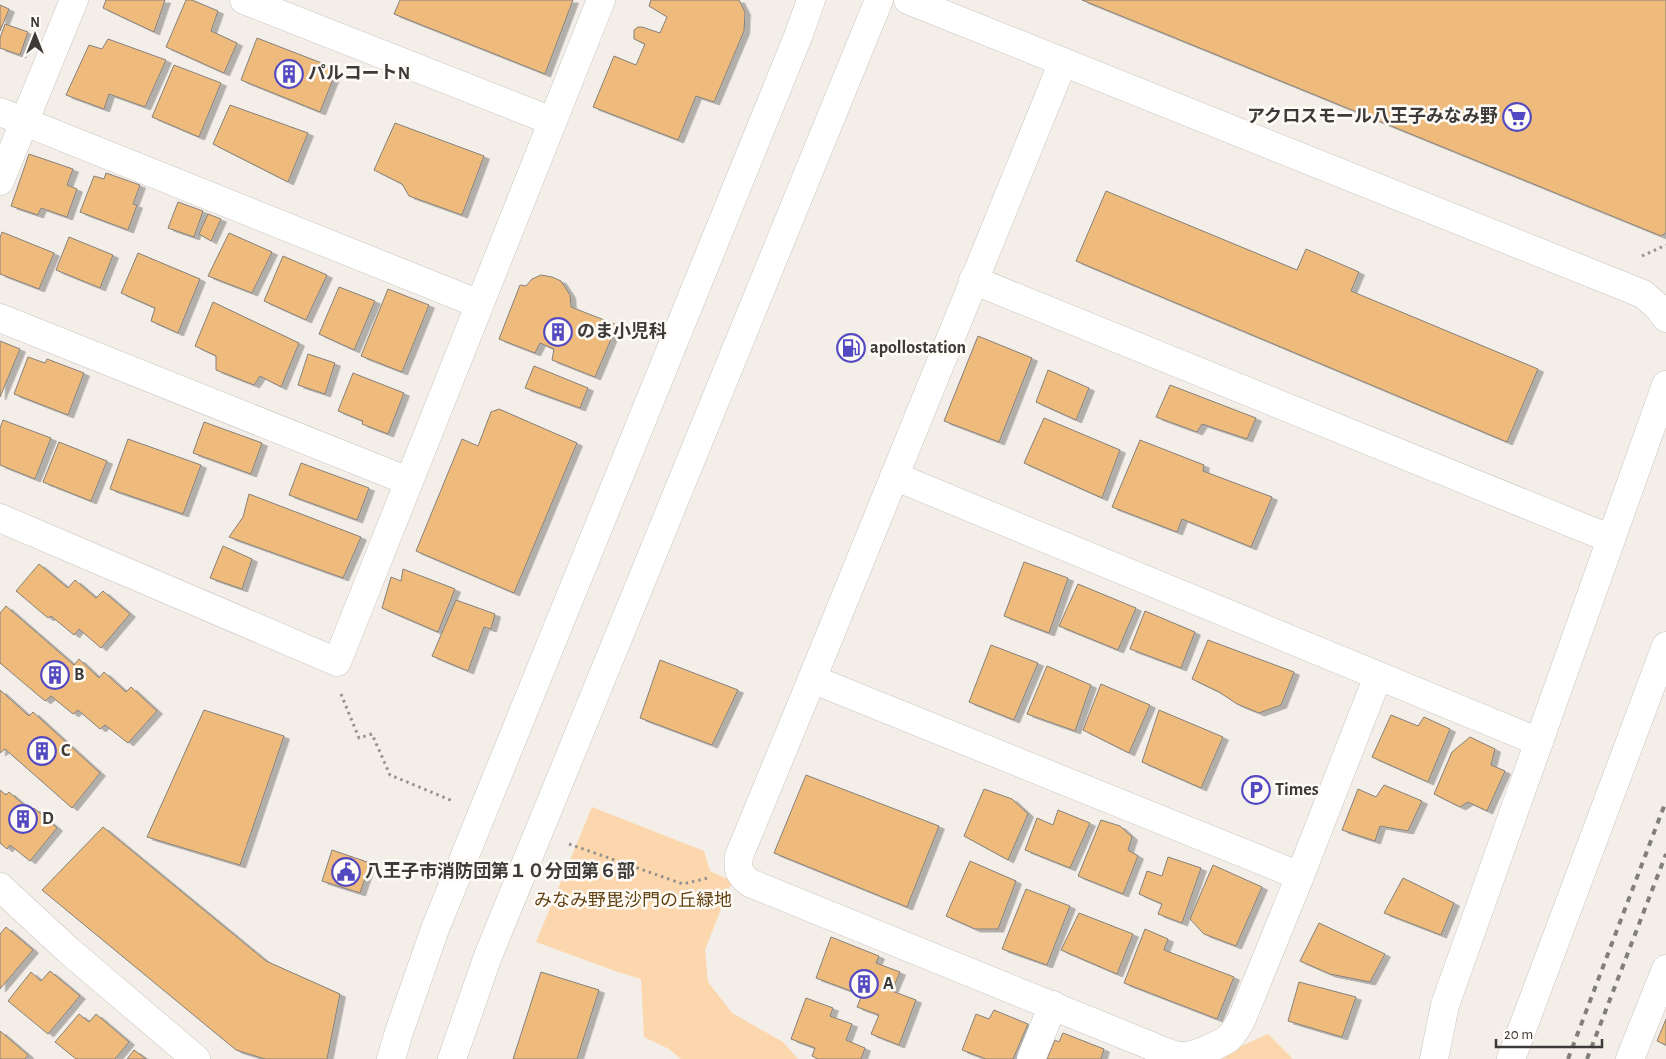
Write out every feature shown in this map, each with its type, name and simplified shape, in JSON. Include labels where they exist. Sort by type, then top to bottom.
[{"type":"street","points":[[0,181],[12,117],[74,0]]},
{"type":"street","points":[[244,0],[552,121]]},
{"type":"street","points":[[0,518],[336,662],[601,0]]},
{"type":"street","points":[[391,1059],[435,929],[799,34],[811,0]]},
{"type":"street","points":[[452,1059],[488,956],[879,0]]},
{"type":"street","points":[[908,0],[1643,294],[1659,308],[1666,318]]},
{"type":"street","points":[[1063,62],[739,856],[738,872],[742,878],[750,883],[1053,1006],[1130,1049],[1188,1056],[1229,1038],[1240,1022],[1300,876],[1378,676]]},
{"type":"street","points":[[12,117],[479,304]]},
{"type":"street","points":[[973,280],[1611,539]]},
{"type":"street","points":[[0,318],[408,481]]},
{"type":"street","points":[[1434,1059],[1445,1005],[1666,385]]},
{"type":"street","points":[[894,476],[1539,742]]},
{"type":"street","points":[[1511,1059],[1666,646]]},
{"type":"street","points":[[812,679],[1300,876]]},
{"type":"street","points":[[0,886],[68,950],[196,1059]]},
{"type":"street","points":[[1630,1059],[1666,969]]},
{"type":"street","points":[[1031,1059],[1053,1006]]},
{"type":"path","points":[[1642,256],[1666,245]]},
{"type":"path","points":[[340,692],[359,738],[372,734],[390,775],[458,803]]},
{"type":"path","points":[[566,843],[683,884]]},
{"type":"green space","name":"みなみ野毘沙門の丘緑地","points":[[592,807],[704,851],[710,871],[732,881],[705,950],[708,982],[732,1013],[783,1042],[798,1059],[681,1059],[669,1049],[644,1037],[641,979],[536,942]]},
{"type":"green space","points":[[1268,1034],[1293,1059],[1213,1059]]},
{"type":"building","points":[[106,0],[165,0],[154,32],[103,8]]},
{"type":"building","points":[[186,0],[192,0],[218,11],[211,31],[237,43],[224,73],[166,47]]},
{"type":"building","points":[[400,0],[573,0],[545,74],[394,14]]},
{"type":"building","points":[[651,0],[739,0],[745,12],[744,31],[714,102],[696,96],[678,140],[593,107],[614,56],[636,65],[645,44],[634,39],[634,30],[642,27],[660,33],[667,17],[649,6]]},
{"type":"building","name":"アクロスモール八王子みなみ野","points":[[1082,0],[1666,0],[1666,233],[1661,236]]},
{"type":"building","points":[[0,5],[9,9],[0,31]]},
{"type":"building","points":[[5,24],[28,32],[20,55],[0,48],[0,38]]},
{"type":"building","name":"パルコートN","points":[[257,38],[337,69],[320,112],[241,80]]},
{"type":"building","points":[[108,39],[166,60],[145,107],[109,94],[104,109],[66,95],[89,45],[102,49]]},
{"type":"building","points":[[174,65],[221,83],[199,137],[152,117]]},
{"type":"building","points":[[230,105],[308,133],[288,182],[213,144]]},
{"type":"building","points":[[395,123],[484,156],[462,215],[409,196],[402,184],[374,170]]},
{"type":"building","points":[[29,154],[73,169],[67,185],[77,189],[67,217],[41,208],[38,215],[11,206]]},
{"type":"building","points":[[106,173],[140,185],[133,204],[137,205],[128,230],[80,212],[94,176],[104,179]]},
{"type":"building","points":[[1106,191],[1297,270],[1306,249],[1359,272],[1351,291],[1538,369],[1507,442],[1076,261]]},
{"type":"building","points":[[178,202],[203,211],[194,237],[168,228]]},
{"type":"building","points":[[208,214],[221,219],[211,241],[199,234]]},
{"type":"building","points":[[2,232],[54,253],[39,289],[0,274],[0,238]]},
{"type":"building","points":[[229,233],[272,252],[252,293],[208,276]]},
{"type":"building","points":[[69,237],[113,255],[100,288],[56,270]]},
{"type":"building","points":[[138,253],[200,279],[178,333],[151,321],[155,308],[121,293]]},
{"type":"building","points":[[283,256],[327,275],[306,320],[264,301]]},
{"type":"building","name":"のま小児科","points":[[541,275],[561,281],[570,295],[571,307],[617,325],[595,377],[552,360],[554,349],[540,343],[535,353],[499,339],[520,285],[526,286],[532,279]]},
{"type":"building","points":[[339,287],[375,301],[354,350],[319,334]]},
{"type":"building","points":[[388,289],[429,305],[402,372],[361,356]]},
{"type":"building","points":[[213,302],[299,343],[281,387],[260,376],[254,385],[216,370],[216,356],[195,346]]},
{"type":"building","points":[[978,336],[1032,358],[999,442],[944,421]]},
{"type":"building","points":[[0,341],[20,349],[0,397]]},
{"type":"building","points":[[308,354],[335,363],[325,394],[298,385]]},
{"type":"building","points":[[28,357],[45,363],[47,359],[84,373],[68,415],[14,394]]},
{"type":"building","points":[[534,366],[588,388],[580,408],[525,388]]},
{"type":"building","points":[[1048,370],[1089,388],[1076,420],[1036,402]]},
{"type":"building","points":[[353,373],[404,393],[388,434],[362,424],[363,421],[338,411]]},
{"type":"building","points":[[1170,385],[1256,418],[1247,439],[1202,424],[1197,432],[1156,417]]},
{"type":"building","points":[[499,409],[577,443],[514,593],[416,551],[462,439],[478,446],[491,412]]},
{"type":"building","points":[[1044,418],[1120,450],[1102,498],[1024,463]]},
{"type":"building","points":[[3,420],[51,438],[35,479],[0,465],[0,428]]},
{"type":"building","points":[[204,422],[262,443],[251,474],[193,453]]},
{"type":"building","points":[[128,439],[201,465],[183,514],[110,489]]},
{"type":"building","points":[[1140,440],[1204,465],[1203,471],[1272,497],[1251,547],[1182,519],[1177,532],[1112,507]]},
{"type":"building","points":[[59,442],[107,461],[91,501],[43,482]]},
{"type":"building","points":[[301,463],[369,488],[357,520],[289,495]]},
{"type":"building","points":[[249,494],[361,537],[343,578],[229,537],[243,517]]},
{"type":"building","points":[[223,546],[252,559],[242,589],[210,578]]},
{"type":"building","points":[[1024,562],[1068,578],[1049,633],[1004,616]]},
{"type":"building","points":[[39,564],[68,588],[75,580],[96,598],[103,591],[130,614],[101,648],[79,629],[74,635],[51,616],[48,618],[16,591]]},
{"type":"building","points":[[403,569],[455,589],[438,632],[382,608],[391,577],[401,581]]},
{"type":"building","points":[[1078,584],[1136,608],[1118,650],[1059,626]]},
{"type":"building","points":[[456,600],[495,614],[491,629],[484,627],[468,671],[432,656]]},
{"type":"building","name":"B","points":[[6,606],[74,665],[79,659],[99,678],[104,672],[126,692],[131,687],[157,711],[128,743],[105,725],[100,729],[78,710],[73,714],[51,696],[45,701],[0,663],[0,613]]},
{"type":"building","points":[[1145,611],[1195,632],[1181,668],[1130,649]]},
{"type":"building","points":[[1208,640],[1294,672],[1281,705],[1259,713],[1237,704],[1219,692],[1192,679]]},
{"type":"building","points":[[991,645],[1038,663],[1014,720],[969,702]]},
{"type":"building","points":[[660,660],[738,690],[712,745],[640,718]]},
{"type":"building","points":[[1047,666],[1091,685],[1075,731],[1027,714]]},
{"type":"building","points":[[1101,684],[1150,705],[1129,753],[1083,730]]},
{"type":"building","name":"C","points":[[0,690],[29,716],[33,712],[100,773],[72,808],[5,749],[0,753]]},
{"type":"building","points":[[204,710],[284,736],[240,865],[147,837]]},
{"type":"building","points":[[1159,710],[1223,737],[1201,788],[1142,762]]},
{"type":"building","points":[[1391,715],[1418,726],[1424,717],[1450,729],[1428,782],[1372,757]]},
{"type":"building","points":[[1470,737],[1495,749],[1491,765],[1505,771],[1487,811],[1468,802],[1460,807],[1434,794],[1452,752]]},
{"type":"building","points":[[806,775],[939,826],[907,907],[774,853]]},
{"type":"building","points":[[1384,785],[1422,801],[1408,831],[1380,826],[1375,841],[1342,830],[1358,789],[1376,797]]},
{"type":"building","points":[[984,789],[1012,799],[1028,814],[1008,860],[964,836]]},
{"type":"building","name":"D","points":[[0,790],[6,795],[9,792],[31,811],[34,808],[57,828],[30,861],[10,845],[7,849],[0,843]]},
{"type":"building","points":[[1058,810],[1090,823],[1070,868],[1025,850],[1037,818],[1053,825]]},
{"type":"building","points":[[1101,820],[1120,826],[1132,837],[1128,850],[1138,856],[1123,894],[1078,876]]},
{"type":"building","points":[[103,827],[266,961],[340,994],[327,1059],[265,1059],[236,1050],[42,890]]},
{"type":"building","name":"八王子市消防団第１０分団第６部","points":[[332,850],[370,863],[360,893],[322,881]]},
{"type":"building","points":[[1168,857],[1201,868],[1182,923],[1158,914],[1162,904],[1139,894],[1147,871],[1162,876]]},
{"type":"building","points":[[970,861],[1016,881],[998,929],[975,929],[946,916]]},
{"type":"building","points":[[1213,865],[1262,887],[1236,946],[1204,934],[1190,919]]},
{"type":"building","points":[[1403,878],[1454,903],[1441,935],[1384,913]]},
{"type":"building","points":[[1026,889],[1070,906],[1047,965],[1002,949]]},
{"type":"building","points":[[1079,913],[1133,934],[1117,974],[1061,950]]},
{"type":"building","points":[[1319,923],[1385,954],[1370,982],[1330,974],[1300,961]]},
{"type":"building","points":[[6,927],[33,950],[0,989],[0,934]]},
{"type":"building","points":[[1145,929],[1168,939],[1164,950],[1234,977],[1217,1019],[1124,983]]},
{"type":"building","name":"A","points":[[831,937],[879,956],[876,963],[900,972],[892,991],[916,1000],[899,1045],[871,1034],[879,1015],[857,1007],[862,995],[816,978]]},
{"type":"building","points":[[50,971],[80,996],[48,1034],[8,1001],[31,972],[41,981]]},
{"type":"building","points":[[541,972],[599,990],[577,1059],[513,1059]]},
{"type":"building","points":[[1299,982],[1356,997],[1342,1037],[1288,1021]]},
{"type":"building","points":[[806,998],[833,1008],[830,1016],[852,1024],[846,1040],[865,1048],[861,1059],[818,1059],[812,1056],[815,1048],[791,1039]]},
{"type":"building","points":[[994,1010],[1028,1024],[1013,1059],[986,1059],[962,1050],[976,1014],[989,1019]]},
{"type":"building","points":[[79,1014],[89,1022],[96,1014],[129,1042],[115,1059],[76,1059],[55,1042]]},
{"type":"building","points":[[1666,1019],[1666,1045],[1657,1041]]},
{"type":"building","points":[[0,1031],[28,1055],[25,1059],[0,1059]]},
{"type":"building","points":[[1063,1033],[1104,1049],[1101,1059],[1047,1059],[1055,1040],[1059,1042]]},
{"type":"building","points":[[134,1050],[146,1059],[127,1059]]},
{"type":"railway","points":[[1568,1059],[1666,801]]},
{"type":"railway","points":[[1587,1059],[1666,854]]},
{"type":"place","name":"パルコートN","points":[[289,74]]},
{"type":"place","name":"アクロスモール八王子みなみ野","points":[[1517,117]]},
{"type":"place","name":"のま小児科","points":[[558,332]]},
{"type":"place","name":"apollostation","points":[[851,348]]},
{"type":"place","name":"B","points":[[55,675]]},
{"type":"place","name":"C","points":[[42,751]]},
{"type":"place","name":"Times","points":[[1256,790]]},
{"type":"place","name":"D","points":[[23,819]]},
{"type":"place","name":"八王子市消防団第１０分団第６部","points":[[346,872]]},
{"type":"place","name":"A","points":[[864,984]]}]
